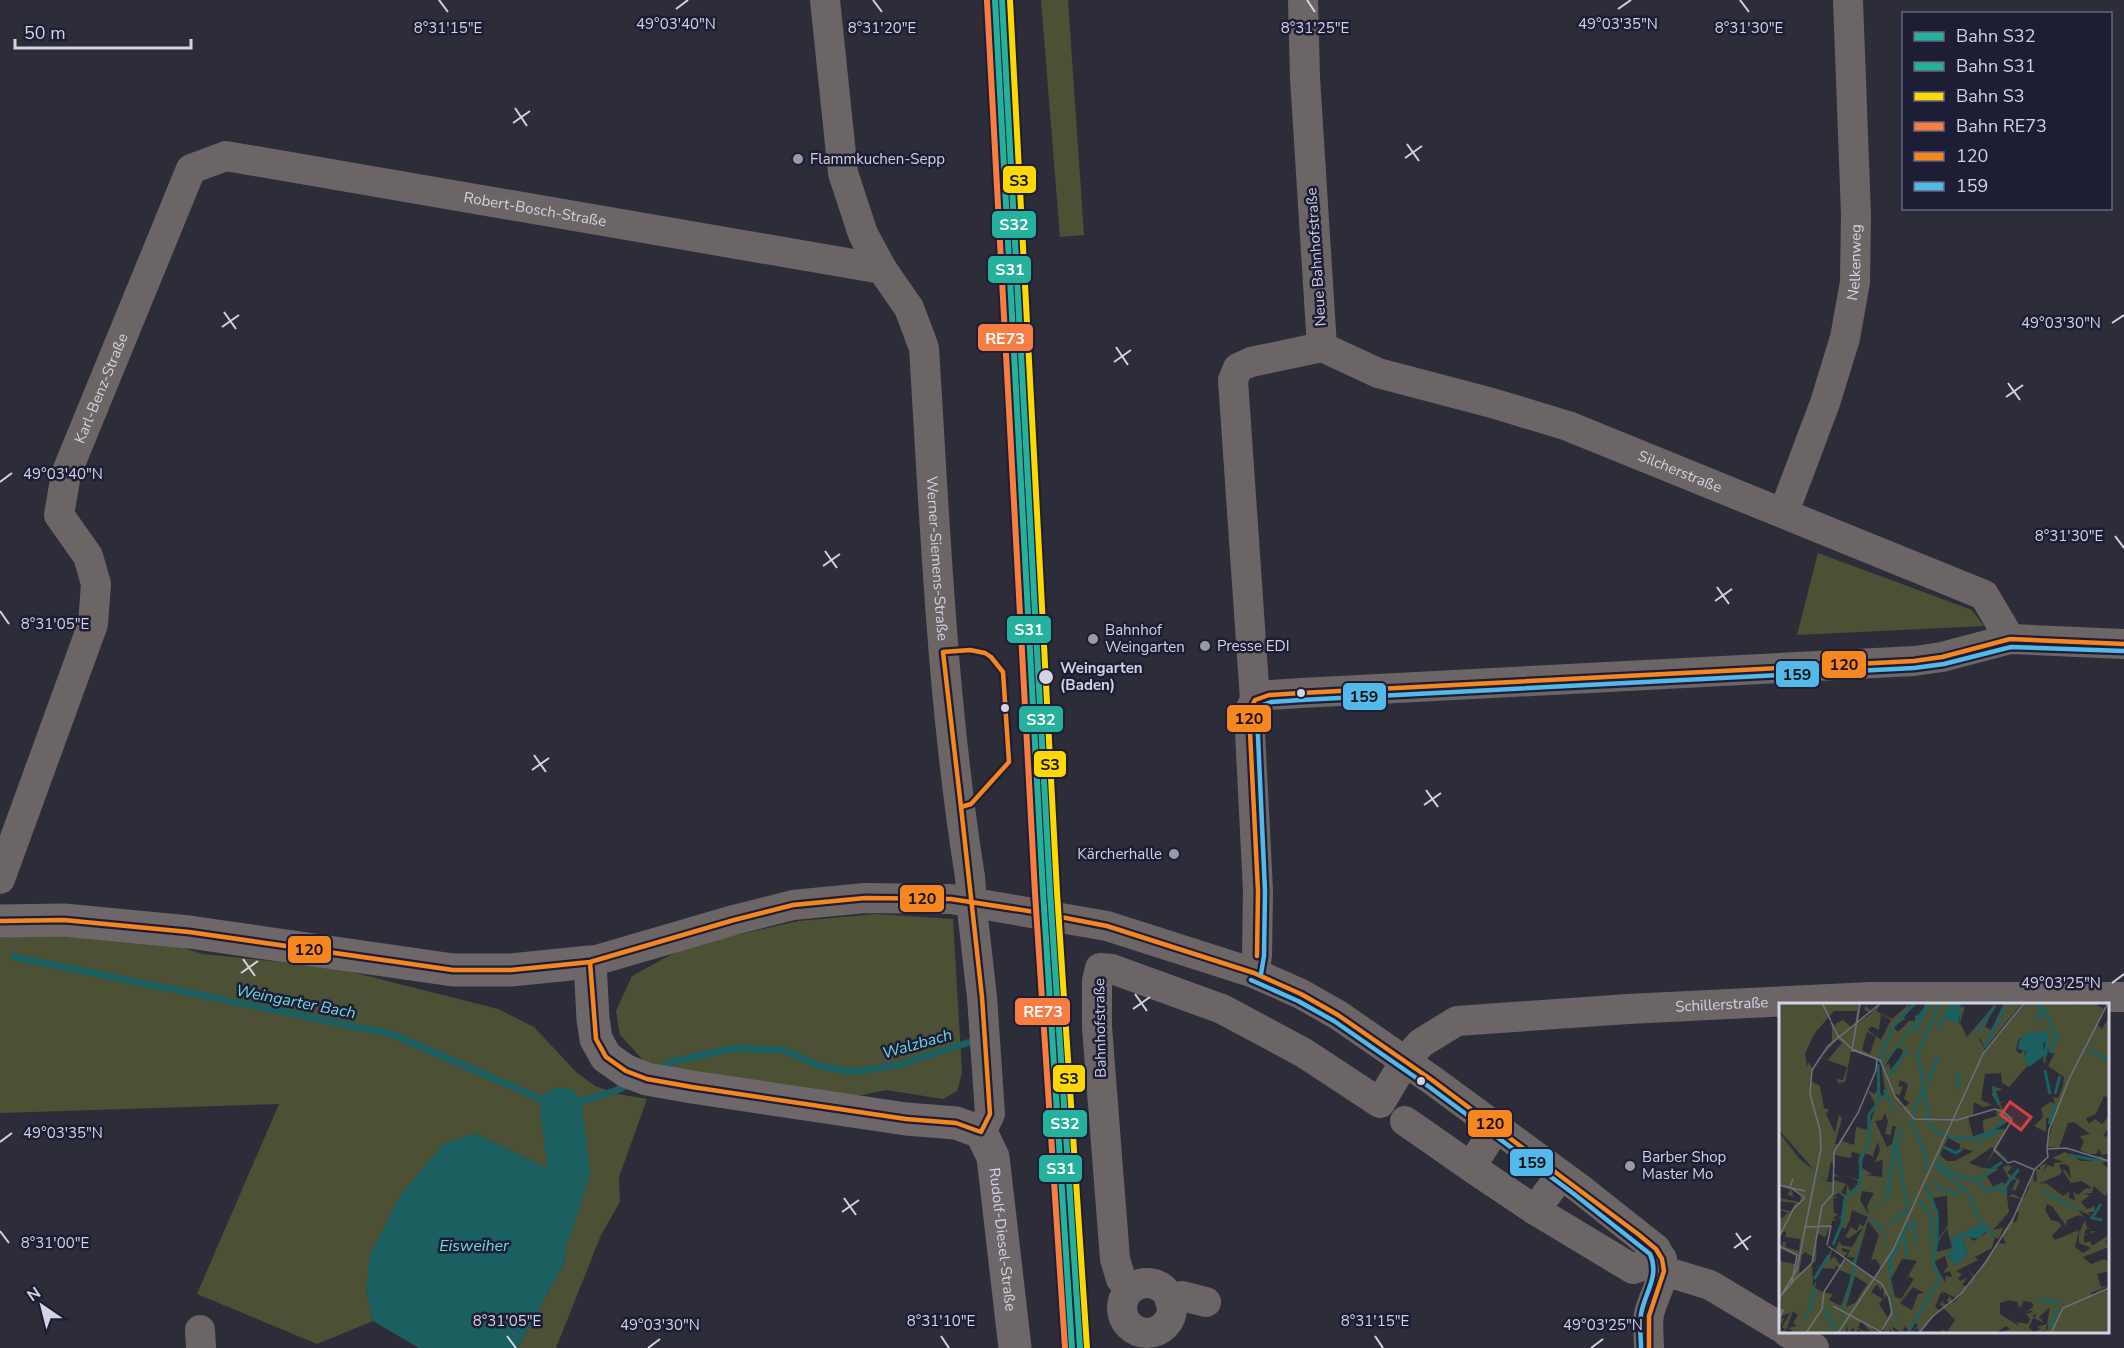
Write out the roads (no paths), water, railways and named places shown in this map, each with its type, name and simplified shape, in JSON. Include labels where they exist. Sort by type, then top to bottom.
[{"type":"main road","points":[[0,921],[64,920],[189,932],[453,970],[511,970],[590,962],[596,1039],[606,1057],[637,1075],[660,1081],[894,1118],[956,1123],[981,1132]]},
{"type":"main road","name":"Rudolf-Diesel-Straße","points":[[981,1132],[993,1157],[1015,1348]]},
{"type":"street","name":"Werner-Siemens-Straße","points":[[825,0],[843,173],[863,234],[882,269],[909,308],[924,348],[943,652],[982,998],[990,1114],[981,1132]]},
{"type":"street","name":"Neue Bahnhofstraße","points":[[1254,972],[1257,956],[1258,891],[1249,712],[1255,700],[1233,380],[1238,368],[1251,362],[1322,347],[1305,78],[1303,0]]},
{"type":"street","name":"Nelkenweg","points":[[1784,512],[1826,403],[1845,338],[1856,282],[1856,215],[1848,0]]},
{"type":"street","name":"Robert-Bosch-Straße","points":[[191,169],[226,156],[882,269]]},
{"type":"street","name":"Karl-Benz-Straße","points":[[0,879],[93,624],[96,584],[88,556],[59,515],[66,474],[191,169]]},
{"type":"street","name":"Silcherstraße","points":[[1322,347],[1378,373],[1568,426],[1984,595],[2010,639]]},
{"type":"street","points":[[1255,700],[1280,694],[1914,661],[1942,657],[2010,639],[2124,644]]},
{"type":"street","points":[[590,962],[793,905],[865,898],[951,899],[1107,926],[1254,972],[1301,994],[1405,1061],[1561,1175],[1656,1249],[1663,1265],[1648,1316],[1649,1348]]},
{"type":"street","name":"Bahnhofstraße","points":[[1131,1289],[1121,1279],[1116,1259],[1097,1027],[1097,981],[1100,968],[1112,969],[1222,1009],[1304,1053],[1535,1210],[1633,1269],[1663,1265]]},
{"type":"street","name":"Schillerstraße","points":[[1405,1061],[1421,1042],[1457,1022],[1628,1009],[1871,997],[2124,997]]},
{"type":"street","points":[[1380,1103],[1405,1061]]},
{"type":"street","points":[[1406,1121],[1432,1080]]},
{"type":"street","points":[[1471,1167],[1496,1127]]},
{"type":"street","points":[[1535,1210],[1561,1175]]},
{"type":"street","points":[[1663,1265],[1710,1285],[1779,1327]]},
{"type":"street","points":[[1153,1284],[1161,1288],[1170,1301],[1172,1310],[1163,1338],[1139,1332],[1127,1324],[1123,1316],[1122,1304],[1131,1289],[1138,1285],[1153,1284]]},
{"type":"street","points":[[1170,1301],[1182,1296],[1206,1302]]},
{"type":"street","points":[[1789,1333],[1815,1348]]},
{"type":"water","name":"Eisweiher","points":[[475,1133],[550,1170],[569,1172],[573,1190],[564,1263],[518,1348],[419,1348],[373,1321],[366,1289],[370,1255],[399,1197],[444,1143]]},
{"type":"waterway","name":"Weingarter Bach","points":[[14,957],[392,1034],[561,1108],[629,1084]]},
{"type":"waterway","name":"Walzbach","points":[[657,1069],[674,1061],[735,1048],[784,1050],[817,1065],[851,1072],[898,1065],[970,1042]]},
{"type":"waterway","points":[[551,1227],[569,1172],[561,1108]]},
{"type":"rail line","name":"S31","points":[[995,0],[1043,892],[1072,1348]]},
{"type":"rail line","name":"S32","points":[[1002,0],[1050,892],[1080,1348]]},
{"type":"rail line","name":"S3","points":[[1010,0],[1057,892],[1087,1348]]},
{"type":"rail line","name":"RE73","points":[[987,1],[1035,893],[1065,1348]]},
{"type":"place","name":"Flammkuchen-Sepp","points":[[798,159]]},
{"type":"place","name":"Bahnhof Weingarten","points":[[1093,639]]},
{"type":"place","name":"Presse EDI","points":[[1205,646]]},
{"type":"place","name":"Weingarten (Baden)","points":[[1046,677]]},
{"type":"place","name":"Kärcherhalle","points":[[1174,854]]},
{"type":"place","name":"Barber Shop Master Mo","points":[[1630,1166]]}]
